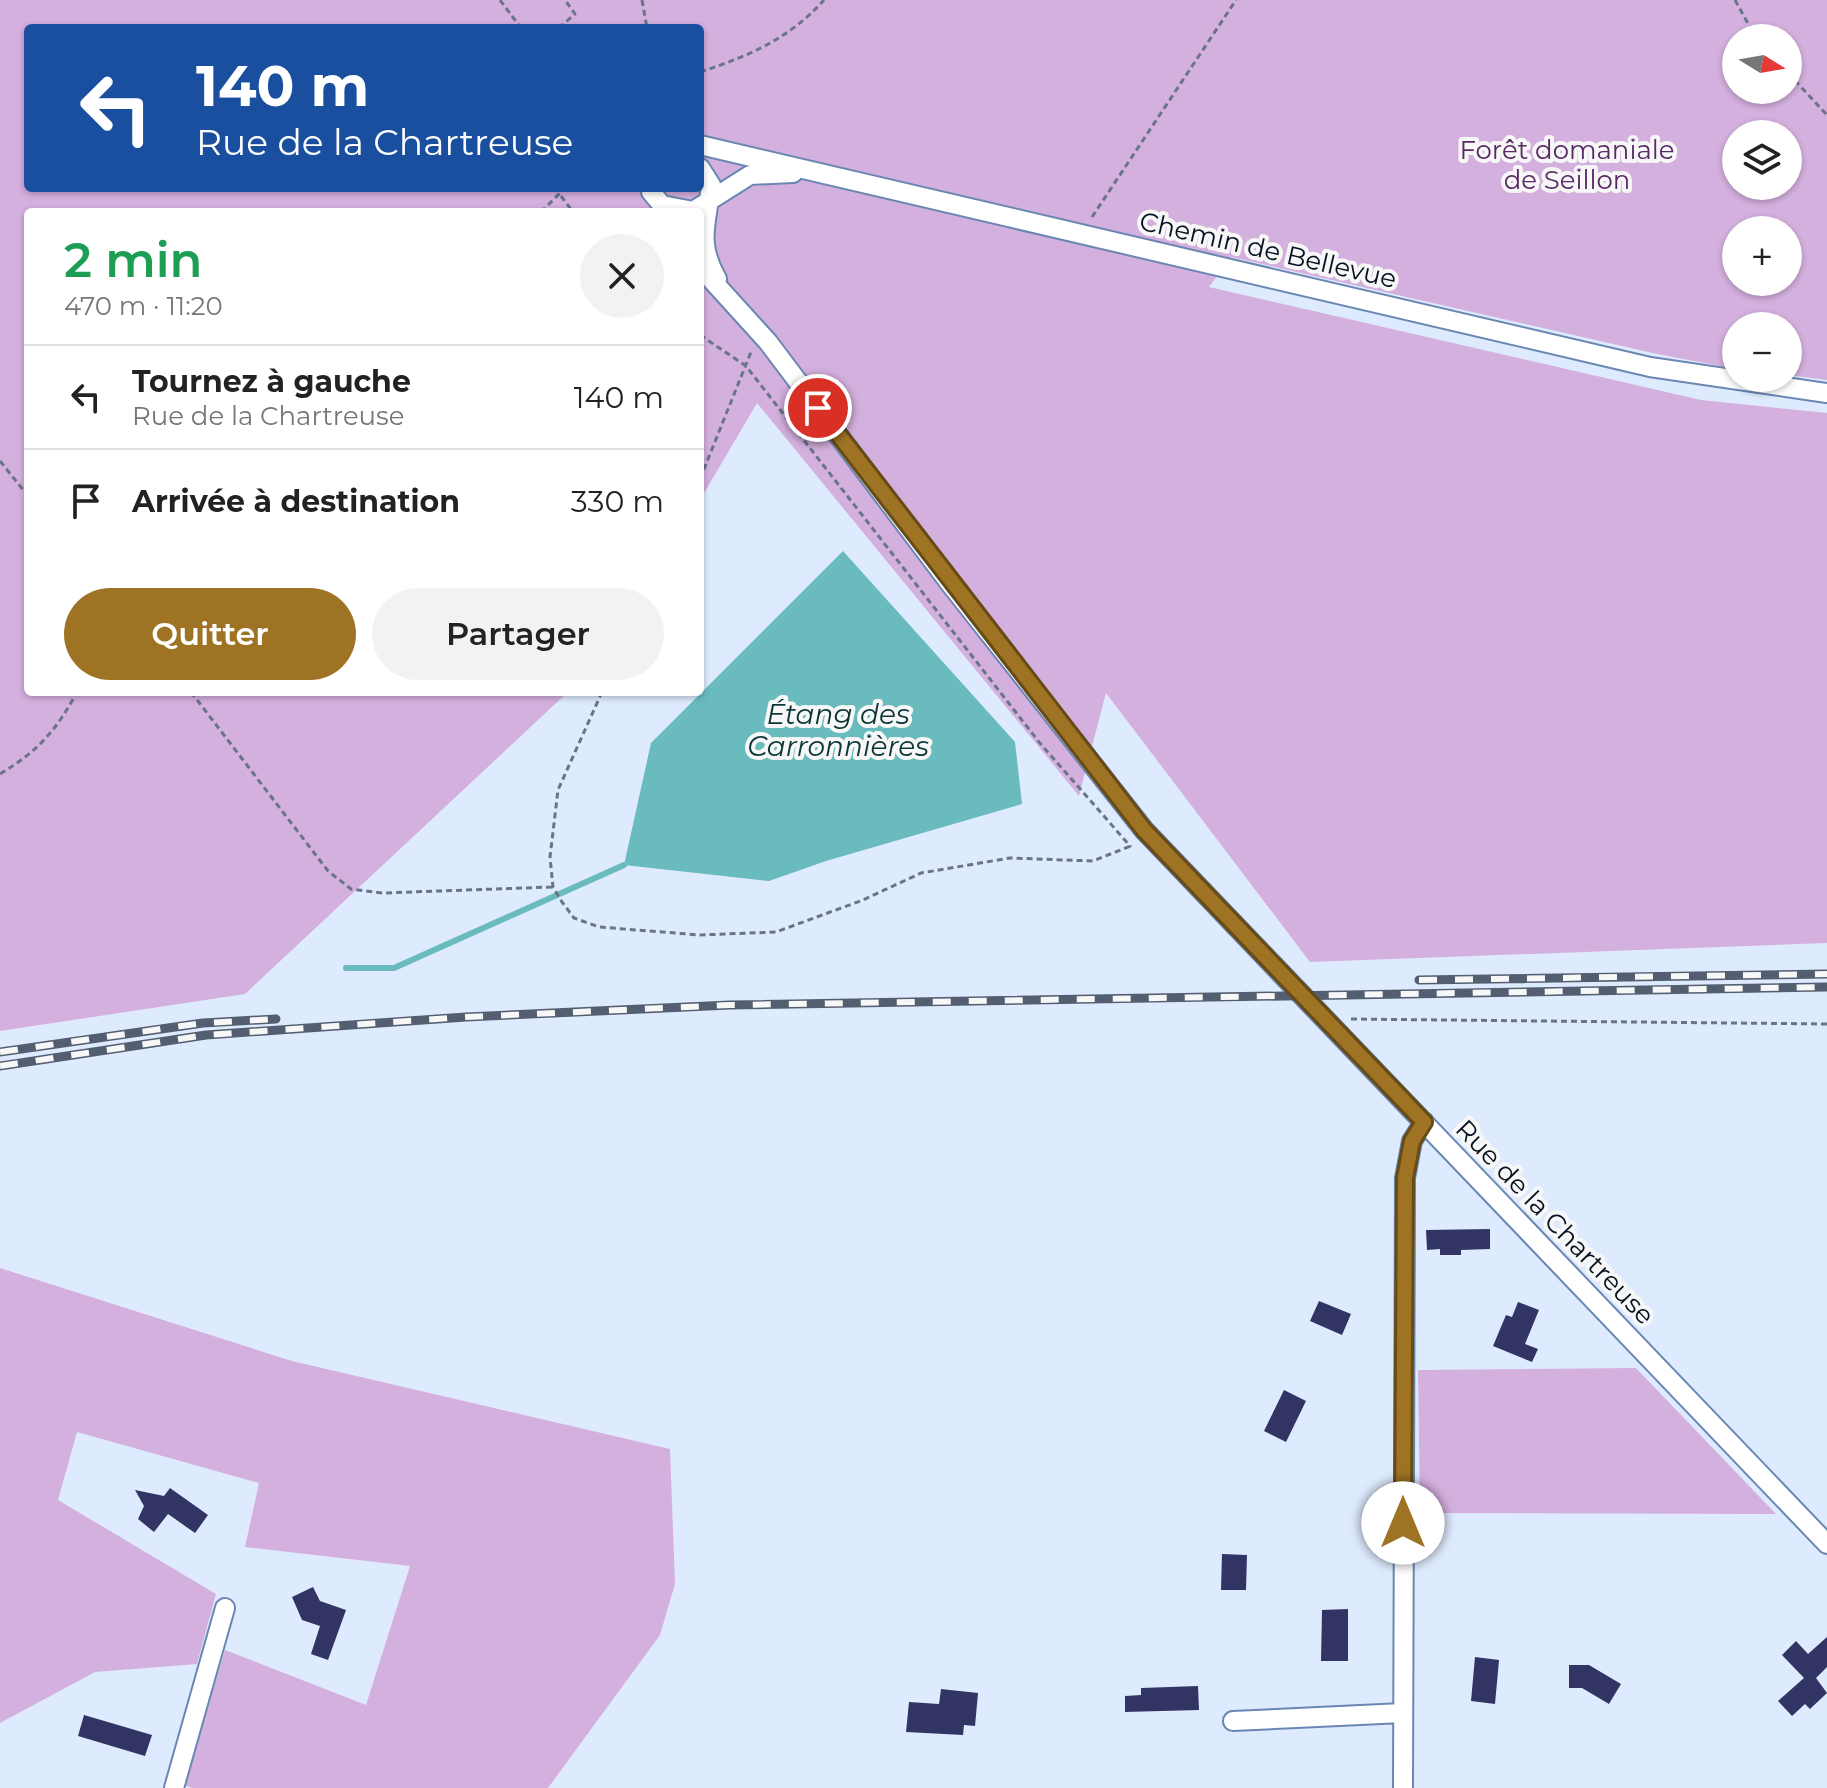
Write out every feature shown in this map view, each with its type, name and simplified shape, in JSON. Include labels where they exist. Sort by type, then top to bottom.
[{"type":"street","name":"Chemin de Bellevue","points":[[704,146],[1650,367],[1827,393]]},
{"type":"street","points":[[700,208],[750,175],[784,172],[836,176]]},
{"type":"street","points":[[704,174],[711,185],[704,218]]},
{"type":"street","points":[[652,192],[662,205],[674,208]]},
{"type":"street","points":[[704,245],[710,266],[727,295]]},
{"type":"street","name":"Rue de la Chartreuse","points":[[704,271],[758,329],[951,585],[1144,830],[1827,1544]]},
{"type":"street","points":[[1403,1788],[1405,1178],[1412,1141],[1424,1122]]},
{"type":"street","points":[[174,1788],[225,1608]]},
{"type":"street","points":[[1233,1721],[1403,1713]]},
{"type":"path","points":[[500,0],[518,24]]},
{"type":"path","points":[[564,24],[575,14],[565,0]]},
{"type":"path","points":[[642,0],[646,24]]},
{"type":"path","points":[[704,71],[754,54],[801,25],[824,0]]},
{"type":"path","points":[[1081,233],[1236,0]]},
{"type":"path","points":[[1735,0],[1748,24]]},
{"type":"path","points":[[1802,88],[1827,115]]},
{"type":"path","points":[[546,208],[563,192]]},
{"type":"path","points":[[561,196],[570,208]]},
{"type":"path","points":[[704,469],[758,329]]},
{"type":"path","points":[[704,338],[746,366],[1039,742],[1131,848]]},
{"type":"path","points":[[0,461],[24,491]]},
{"type":"path","points":[[0,774],[23,760],[58,728],[75,696]]},
{"type":"path","points":[[194,696],[328,871],[351,889],[383,893],[553,887]]},
{"type":"path","points":[[600,696],[558,790],[550,857],[553,887],[574,918],[599,927],[700,935],[776,932],[921,873],[1010,858],[1093,861],[1131,848],[1144,830]]},
{"type":"path","points":[[1325,1019],[1827,1024]]},
{"type":"green space","name":"Forêt domaniale de Seillon","points":[[0,0],[1827,0],[1827,380],[1802,377],[1802,312],[1722,312],[1722,366],[1231,257],[1209,287],[1701,400],[1827,413],[1827,943],[1310,962],[1106,693],[1079,796],[757,403],[704,493],[704,208],[24,208],[24,696],[564,696],[245,994],[0,1031]]},
{"type":"green space","points":[[0,1268],[292,1361],[670,1449],[675,1584],[660,1635],[548,1788],[192,1788],[184,1785],[225,1650],[366,1705],[410,1566],[245,1547],[259,1483],[77,1432],[58,1500],[216,1594],[197,1664],[95,1672],[0,1723]]},
{"type":"green space","points":[[1636,1368],[1776,1514],[1420,1513],[1418,1370]]},
{"type":"water","name":"Étang des Carronnières","points":[[843,551],[1015,742],[1022,804],[826,861],[769,881],[624,865],[651,743],[698,696],[704,696],[704,690]]},
{"type":"building","points":[[1490,1229],[1490,1249],[1461,1250],[1461,1255],[1440,1255],[1440,1249],[1427,1250],[1426,1230]]},
{"type":"building","points":[[1319,1301],[1351,1314],[1342,1335],[1310,1321]]},
{"type":"building","points":[[1518,1302],[1539,1310],[1525,1344],[1538,1349],[1532,1362],[1493,1346],[1506,1315],[1512,1317]]},
{"type":"building","points":[[1284,1390],[1306,1401],[1286,1442],[1264,1431]]},
{"type":"building","points":[[170,1488],[208,1515],[195,1533],[168,1514],[154,1532],[138,1519],[144,1506],[135,1490],[164,1496]]},
{"type":"building","points":[[1222,1554],[1247,1555],[1246,1590],[1221,1590]]},
{"type":"building","points":[[313,1587],[320,1601],[346,1610],[328,1660],[311,1654],[320,1626],[302,1620],[292,1597]]},
{"type":"building","points":[[1348,1609],[1348,1661],[1321,1661],[1322,1610]]},
{"type":"building","points":[[1827,1637],[1827,1667],[1816,1678],[1827,1693],[1810,1709],[1805,1704],[1792,1716],[1778,1701],[1804,1678],[1782,1655],[1796,1641],[1808,1654]]},
{"type":"building","points":[[1475,1657],[1499,1660],[1495,1704],[1471,1701]]},
{"type":"building","points":[[1569,1665],[1589,1665],[1621,1684],[1609,1704],[1582,1688],[1569,1688]]},
{"type":"building","points":[[1198,1686],[1199,1710],[1125,1712],[1125,1696],[1141,1695],[1141,1688]]},
{"type":"building","points":[[941,1689],[978,1693],[975,1726],[964,1725],[963,1735],[906,1732],[909,1702],[939,1704]]},
{"type":"building","points":[[84,1715],[152,1735],[145,1756],[78,1736]]},
{"type":"waterway","points":[[346,968],[394,968],[624,865]]},
{"type":"railway","points":[[1419,980],[1827,974]]},
{"type":"railway","points":[[0,1066],[206,1035],[466,1017],[730,1005],[1827,987]]},
{"type":"railway","points":[[0,1052],[203,1023],[276,1019]]},
{"type":"route","points":[[818,408],[951,585],[1144,830],[1294,982],[1424,1122],[1412,1141],[1405,1178],[1403,1523]]}]
